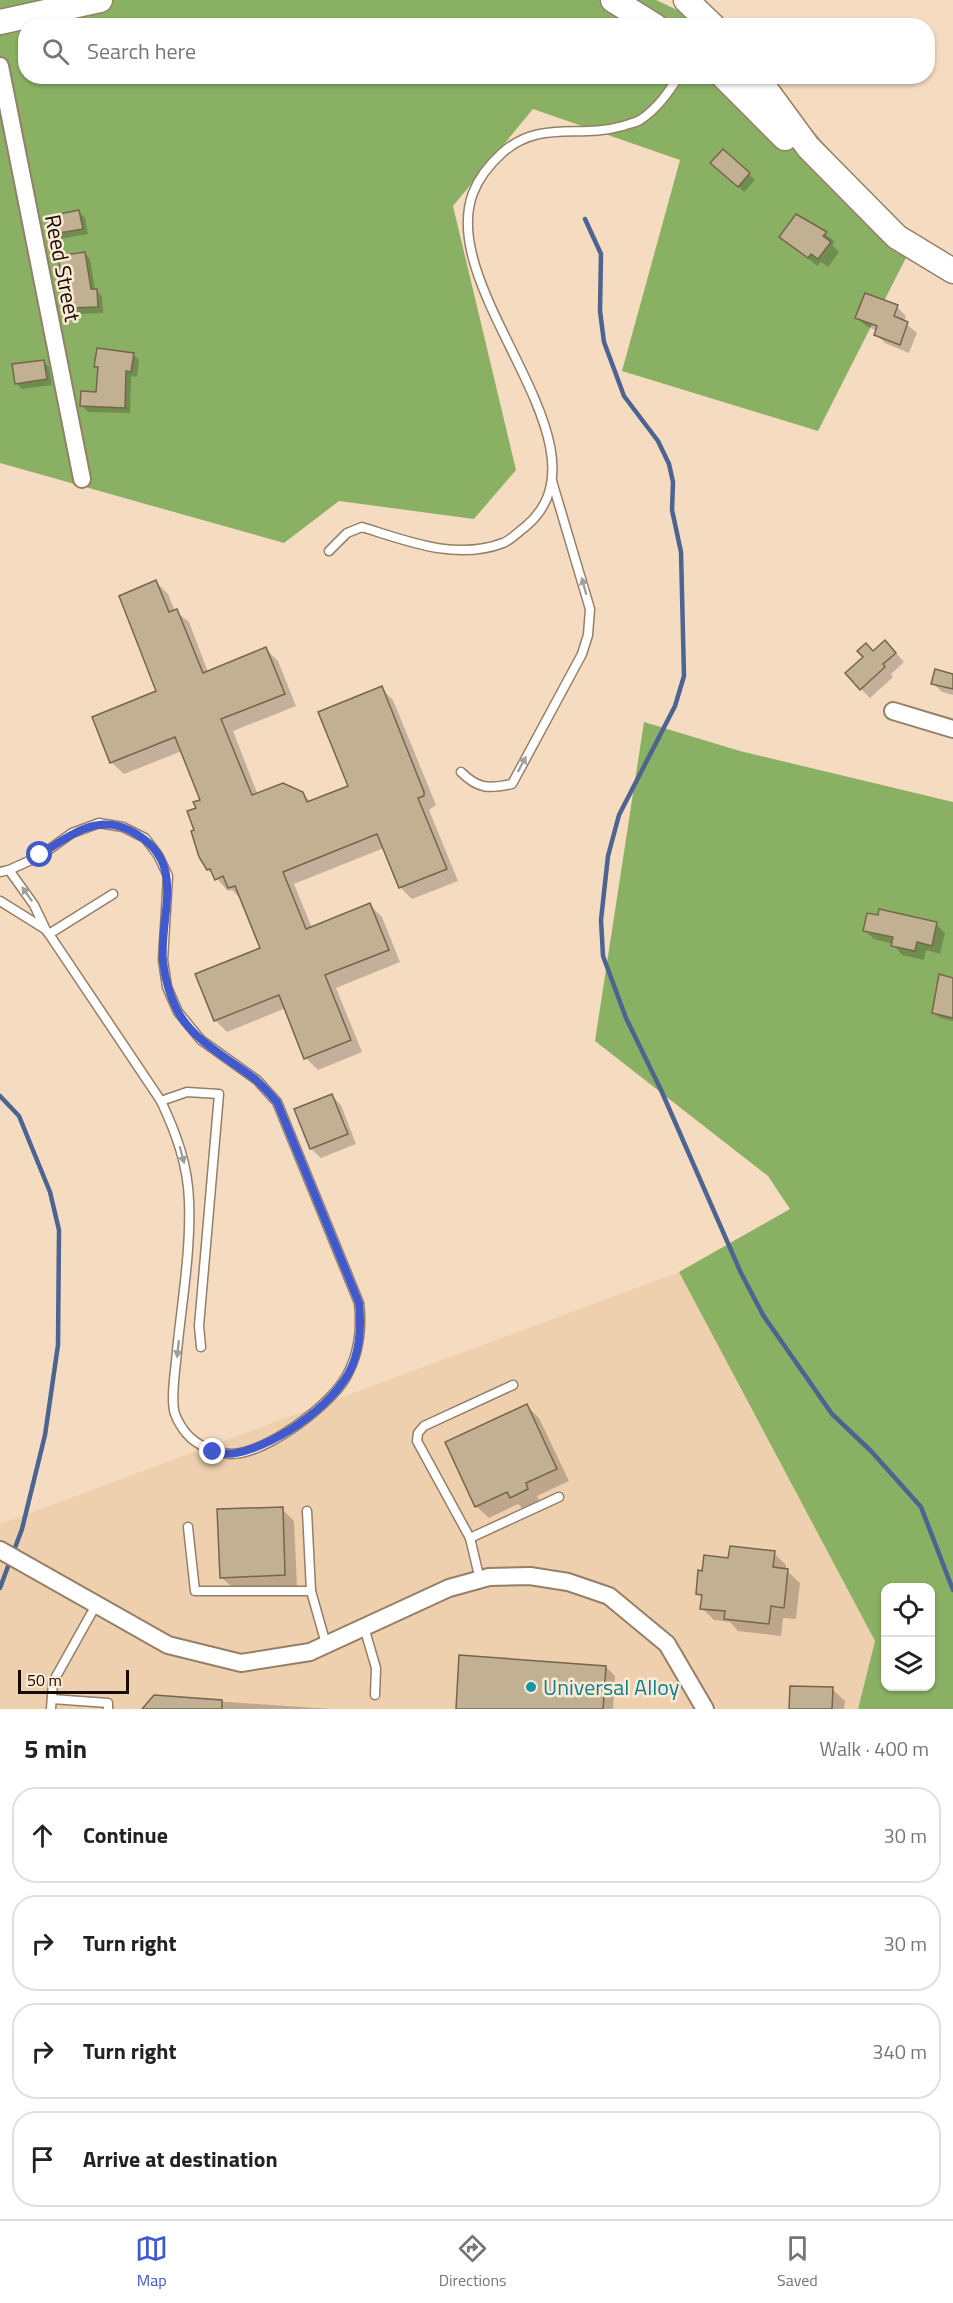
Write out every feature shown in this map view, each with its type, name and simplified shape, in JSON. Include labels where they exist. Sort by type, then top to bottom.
[{"type":"main road","points":[[18,18],[100,0]]},
{"type":"main road","points":[[613,0],[642,18]]},
{"type":"main road","points":[[686,0],[705,18]]},
{"type":"main road","points":[[0,22],[18,18]]},
{"type":"main road","points":[[731,84],[828,183],[886,226]]},
{"type":"main road","points":[[762,84],[808,147],[897,237],[953,272]]},
{"type":"street","name":"Reed Street","points":[[0,66],[82,479]]},
{"type":"street","points":[[893,711],[953,729]]},
{"type":"street","points":[[0,1550],[168,1645],[241,1663],[310,1652],[449,1588],[480,1580],[530,1576],[568,1582],[609,1596],[667,1644],[705,1709]]},
{"type":"lane","points":[[329,551],[347,533],[362,527],[423,546],[467,552],[505,543],[534,519],[549,491],[554,463],[544,423],[473,265],[466,227],[473,194],[489,165],[515,142],[541,132],[607,130],[639,121],[666,96],[674,84]]},
{"type":"lane","points":[[461,772],[475,785],[490,789],[512,784],[582,654],[588,635],[590,609],[551,478]]},
{"type":"lane","points":[[99,823],[123,827],[145,838],[152,846],[168,876],[163,960],[167,987],[178,1012],[201,1040],[257,1080],[277,1102],[359,1303],[361,1327],[355,1359],[345,1380],[323,1404],[296,1426],[257,1447],[234,1454],[213,1452],[187,1434],[175,1413],[175,1376],[189,1200],[184,1162],[176,1135],[161,1101],[47,931],[34,905],[5,871],[40,855],[72,833],[99,823]]},
{"type":"lane","points":[[47,931],[113,894]]},
{"type":"lane","points":[[0,901],[47,931]]},
{"type":"lane","points":[[161,1101],[187,1092],[219,1094],[199,1326],[201,1347]]},
{"type":"lane","points":[[480,1580],[470,1538],[417,1441],[418,1433],[424,1426],[513,1385]]},
{"type":"lane","points":[[470,1538],[559,1497]]},
{"type":"lane","points":[[307,1510],[311,1591],[326,1644]]},
{"type":"lane","points":[[188,1527],[195,1591],[311,1591]]},
{"type":"lane","points":[[51,1709],[53,1682],[96,1605]]},
{"type":"lane","points":[[364,1627],[376,1668],[375,1695]]},
{"type":"lane","points":[[52,1699],[108,1703],[108,1709]]},
{"type":"shaded area","points":[[679,1272],[875,1641],[858,1709],[0,1709],[0,1524]]},
{"type":"green space","points":[[0,0],[656,0],[694,18],[18,18],[18,84],[771,84],[913,244],[818,431],[622,371],[680,160],[533,109],[453,206],[516,470],[474,519],[339,501],[284,543],[0,463]]},
{"type":"green space","points":[[644,722],[740,751],[953,802],[953,1709],[858,1709],[875,1641],[679,1272],[790,1209],[768,1176],[595,1041]]},
{"type":"building","points":[[723,149],[750,173],[738,187],[710,163]]},
{"type":"building","points":[[79,210],[83,229],[53,234],[50,216]]},
{"type":"building","points":[[796,214],[827,232],[823,236],[831,242],[818,259],[811,254],[808,258],[779,237]]},
{"type":"building","points":[[85,252],[91,289],[97,289],[98,307],[71,308],[70,274],[61,275],[58,256]]},
{"type":"building","points":[[865,293],[898,305],[894,316],[908,322],[900,345],[874,335],[877,326],[855,318]]},
{"type":"building","points":[[97,348],[134,353],[131,372],[126,371],[125,408],[80,406],[81,391],[96,392],[98,367],[94,367]]},
{"type":"building","points":[[44,360],[47,379],[15,384],[12,364]]},
{"type":"building","points":[[156,580],[169,612],[177,609],[203,673],[266,647],[285,694],[221,719],[252,795],[283,783],[303,792],[307,802],[348,786],[318,712],[382,686],[424,792],[424,796],[418,798],[447,869],[399,888],[377,834],[283,872],[306,929],[370,903],[389,950],[325,975],[351,1040],[304,1059],[279,995],[214,1021],[195,974],[260,948],[235,886],[228,888],[223,876],[215,880],[210,869],[207,870],[199,857],[191,831],[194,830],[187,811],[196,808],[193,802],[200,800],[175,737],[110,763],[92,717],[156,691],[119,596]]},
{"type":"building","points":[[885,640],[896,653],[883,664],[885,667],[860,690],[845,673],[863,657],[857,651],[866,643],[873,651]]},
{"type":"building","points":[[935,669],[953,674],[953,689],[931,684]]},
{"type":"building","points":[[879,909],[937,922],[932,946],[917,942],[915,951],[891,946],[893,937],[863,931],[867,913],[878,915]]},
{"type":"building","points":[[939,974],[953,978],[953,1018],[932,1013]]},
{"type":"building","points":[[332,1094],[348,1134],[310,1149],[294,1109]]},
{"type":"building","points":[[527,1404],[557,1469],[526,1483],[528,1489],[510,1498],[507,1492],[475,1507],[445,1442]]},
{"type":"building","points":[[283,1507],[285,1575],[220,1578],[217,1509]]},
{"type":"building","points":[[730,1546],[775,1551],[773,1567],[788,1569],[784,1608],[771,1606],[769,1624],[724,1619],[725,1611],[700,1609],[702,1595],[696,1594],[698,1570],[702,1571],[704,1555],[728,1558]]},
{"type":"building","name":"Universal Alloy","points":[[459,1655],[606,1666],[603,1709],[456,1709]]},
{"type":"building","points":[[790,1686],[833,1687],[832,1709],[789,1709]]},
{"type":"building","points":[[154,1695],[222,1700],[222,1709],[142,1709]]},
{"type":"waterway","points":[[585,219],[601,254],[600,311],[604,342],[624,396],[658,441],[669,464],[673,482],[672,510],[681,552],[684,676],[675,706],[619,815],[608,856],[601,920],[603,956],[626,1018],[661,1090],[741,1273],[763,1315],[832,1414],[871,1451],[921,1507],[953,1590]]},
{"type":"waterway","points":[[0,1096],[19,1116],[50,1192],[59,1230],[58,1345],[45,1435],[22,1529],[13,1553]]},
{"type":"waterway","points":[[0,1588],[10,1561]]},
{"type":"place","name":"Universal Alloy","points":[[531,1687]]},
{"type":"route","points":[[40,855],[72,833],[99,823],[123,827],[145,838],[158,855],[168,876],[163,960],[167,987],[178,1012],[201,1040],[257,1080],[277,1102],[359,1303],[361,1327],[355,1359],[345,1380],[323,1404],[296,1426],[257,1447],[234,1454],[213,1452]]}]
